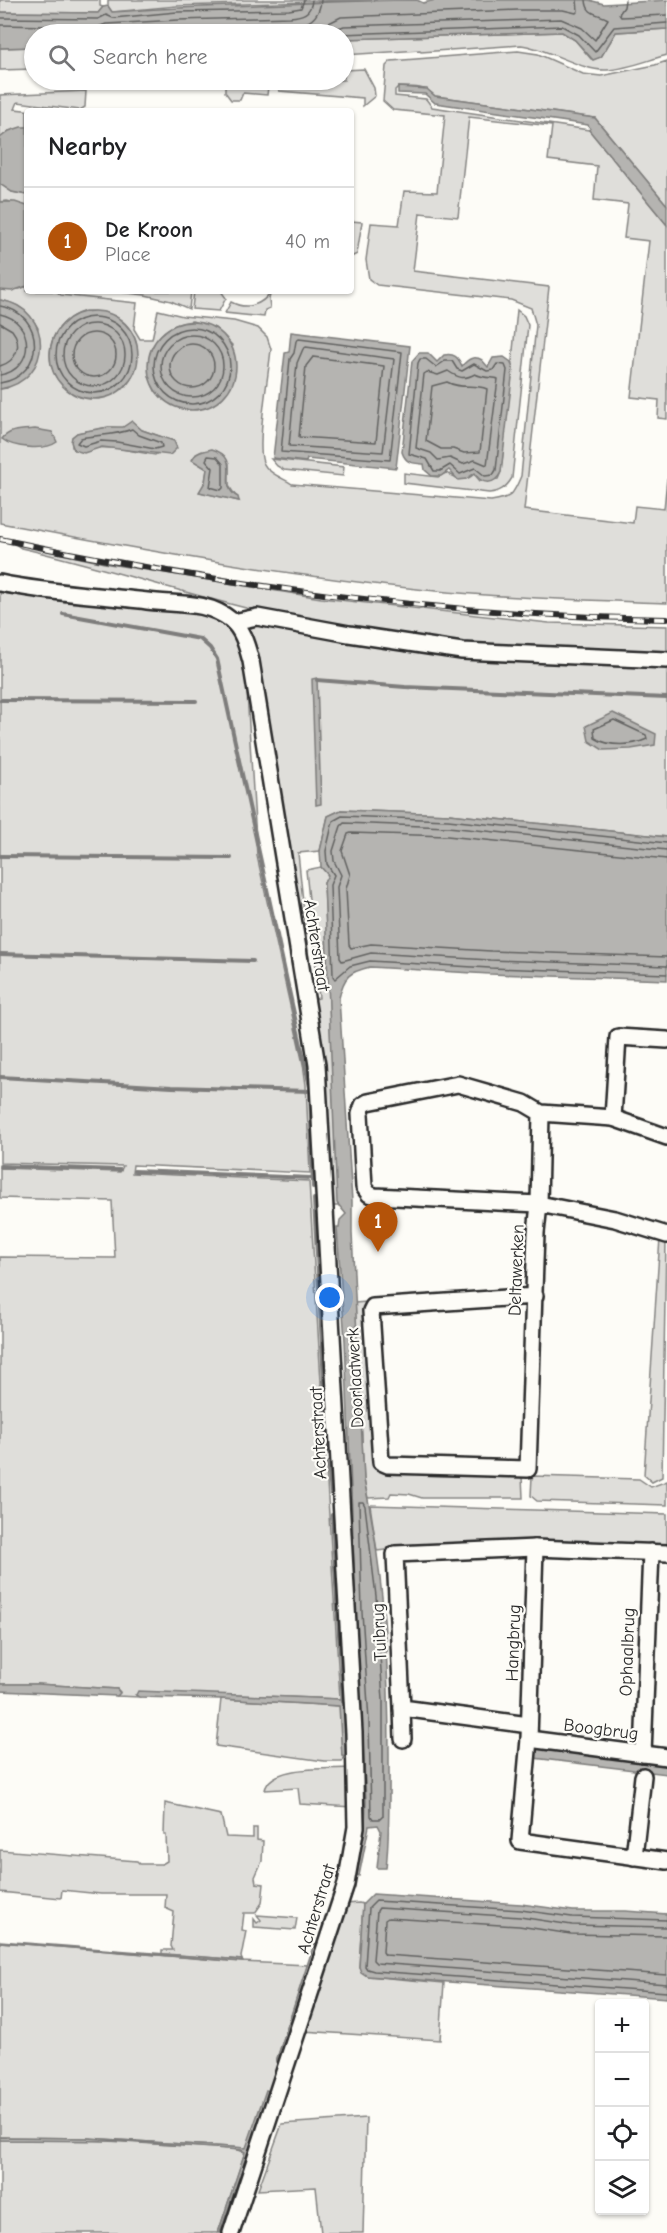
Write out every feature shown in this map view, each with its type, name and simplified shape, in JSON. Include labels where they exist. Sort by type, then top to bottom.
[{"type":"street","points":[[0,583],[193,604],[213,609],[233,622],[257,617],[348,634],[462,651],[667,660]]},
{"type":"street","name":"Achterstraat","points":[[231,2233],[345,1884],[356,1827],[350,1664],[317,1065],[251,661],[244,638],[233,622]]},
{"type":"street","points":[[613,1118],[618,1037],[667,1040]]},
{"type":"street","points":[[541,1113],[539,1204],[375,1196],[369,1194],[364,1187],[360,1114],[363,1105],[368,1102],[458,1084],[524,1103],[541,1113],[613,1118],[667,1137]]},
{"type":"street","name":"Deltawerken","points":[[528,1469],[539,1204],[588,1213],[667,1235]]},
{"type":"street","name":"Doorlaatwerk","points":[[528,1469],[388,1465],[381,1462],[371,1311],[377,1305],[535,1296]]},
{"type":"street","points":[[535,1548],[667,1553]]},
{"type":"street","name":"Tuibrug","points":[[403,1739],[394,1554],[535,1548]]},
{"type":"street","name":"Hangbrug","points":[[535,1548],[529,1732],[520,1841],[634,1857]]},
{"type":"street","name":"Ophaalbrug","points":[[643,1754],[651,1552]]},
{"type":"street","points":[[402,1708],[529,1732]]},
{"type":"street","name":"Boogbrug","points":[[529,1732],[667,1757]]},
{"type":"street","points":[[643,1776],[634,1857],[667,1861]]},
{"type":"shaded area","points":[[0,0],[100,0],[100,6],[103,7],[98,13],[0,12]]},
{"type":"shaded area","points":[[108,0],[377,0],[177,6],[112,12],[108,6]]},
{"type":"shaded area","points":[[667,29],[667,55],[630,66],[598,70],[521,45],[354,54],[354,39],[562,32],[575,40],[591,59],[601,57],[616,32]]},
{"type":"shaded area","points":[[24,47],[24,69],[0,70],[0,48]]},
{"type":"shaded area","points":[[518,51],[538,54],[583,74],[601,76],[667,61],[667,205],[595,118],[435,96],[427,90],[413,87],[398,87],[395,90],[395,96],[426,99],[432,107],[589,130],[667,225],[667,419],[658,418],[659,400],[631,397],[649,241],[624,238],[628,204],[594,200],[597,166],[548,160],[552,126],[469,117],[458,217],[420,213],[413,271],[549,287],[524,510],[633,523],[635,506],[664,509],[667,478],[667,603],[486,595],[372,584],[212,561],[0,523],[0,389],[7,388],[38,328],[22,309],[0,300],[0,290],[24,287],[24,294],[60,294],[137,303],[134,329],[140,339],[152,339],[158,310],[183,316],[234,321],[258,328],[267,337],[271,349],[261,453],[265,466],[292,484],[491,501],[508,497],[514,491],[521,476],[536,325],[531,308],[511,300],[377,285],[369,279],[366,260],[371,223],[399,225],[404,191],[437,192],[445,115],[393,110],[383,101],[386,66],[391,61]],"holes":[[[85,311],[114,316],[122,320],[132,334],[136,354],[135,369],[123,389],[80,397],[66,389],[57,378],[50,352],[53,339],[60,327],[70,318]],[[192,321],[215,328],[232,345],[155,391],[150,371],[153,350],[159,337],[176,325]],[[109,427],[142,430],[174,441],[155,455],[116,448],[72,447],[72,437],[77,433]],[[202,451],[229,463],[229,486],[239,501],[200,492],[205,482],[207,469],[193,460],[196,454]]]},
{"type":"shaded area","points":[[364,69],[374,88],[375,96],[363,106],[363,98],[279,91],[354,90],[354,70]]},
{"type":"shaded area","points":[[225,90],[268,90],[267,95],[243,93],[240,100],[231,100]]},
{"type":"shaded area","points":[[86,91],[83,108],[18,102],[15,109],[24,110],[24,128],[9,131],[0,138],[0,95]]},
{"type":"shaded area","points":[[0,184],[12,192],[24,194],[24,205],[7,201],[0,202]]},
{"type":"shaded area","points":[[354,221],[362,222],[357,254],[354,256]]},
{"type":"shaded area","points":[[136,294],[191,294],[189,309],[171,301]]},
{"type":"shaded area","points":[[194,294],[223,294],[226,298],[219,311],[192,309]]},
{"type":"shaded area","points":[[270,294],[270,308],[265,310],[264,317],[225,313],[231,302],[248,306],[258,303]]},
{"type":"shaded area","points":[[517,310],[524,316],[528,325],[512,478],[502,489],[489,493],[404,483],[404,473],[438,477],[446,473],[464,479],[474,474],[480,481],[498,479],[501,472]]},
{"type":"shaded area","points":[[271,459],[344,467],[343,476],[284,470]]},
{"type":"shaded area","points":[[15,544],[109,564],[321,598],[549,623],[667,626],[667,657],[518,649],[418,639],[319,624],[208,598],[21,548]]},
{"type":"shaded area","points":[[0,586],[216,613],[238,638],[245,660],[257,856],[303,1064],[310,1173],[133,1165],[132,1173],[309,1181],[340,1699],[235,1695],[136,1695],[139,1697],[117,1696],[120,1692],[117,1689],[0,1684],[0,1257],[115,1258],[112,1201],[0,1198],[0,1168],[120,1172],[123,1166],[0,1163]]},
{"type":"shaded area","points":[[260,623],[309,631],[667,664],[667,837],[449,814],[341,810],[328,816],[320,851],[298,853],[312,989],[248,634],[251,628]]},
{"type":"shaded area","points":[[321,867],[328,875],[324,883],[338,1206],[330,1206],[310,1000],[319,998],[306,870]]},
{"type":"shaded area","points":[[660,1238],[666,1239],[662,1477],[652,1482],[644,1475]]},
{"type":"shaded area","points":[[366,1302],[375,1469],[522,1476],[523,1498],[422,1498],[409,1494],[391,1493],[389,1497],[368,1498],[364,1480],[355,1303]]},
{"type":"shaded area","points":[[532,1476],[639,1479],[651,1487],[667,1481],[667,1505],[537,1501],[531,1496]]},
{"type":"shaded area","points":[[370,1505],[667,1514],[667,1548],[394,1549],[377,1551]]},
{"type":"shaded area","points":[[221,1699],[340,1706],[342,1756],[344,1758],[342,1761],[324,1761],[216,1746]]},
{"type":"shaded area","points":[[347,1768],[353,1807],[300,1804],[298,1788],[265,1790],[269,1782],[288,1772]]},
{"type":"shaded area","points":[[165,1803],[221,1815],[226,1837],[253,1838],[253,1828],[257,1828],[257,1840],[263,1841],[262,1861],[255,1877],[256,1883],[264,1884],[262,1903],[255,1913],[244,1913],[242,1930],[246,1931],[242,1960],[162,1954],[162,1950],[173,1950],[171,1946],[174,1912],[165,1908],[166,1894],[101,1894],[62,1890],[61,1898],[0,1892],[0,1850],[137,1861],[140,1864],[162,1864],[167,1861],[166,1835],[164,1835]]},
{"type":"shaded area","points":[[346,1904],[363,1904],[359,1967],[367,1976],[444,1983],[440,2040],[303,2031]]},
{"type":"shaded area","points":[[257,1915],[297,1918],[295,1930],[254,1927],[254,1919],[257,1923],[261,1920]]},
{"type":"shaded area","points":[[319,1940],[321,1946],[227,2233],[220,2233],[257,2125],[246,2148],[87,2138],[0,2137],[0,1942],[241,1962],[308,1965],[276,2061],[279,2062]]},
{"type":"shaded area","points":[[366,2118],[363,2233],[321,2233],[316,2187],[258,2190],[282,2124]]},
{"type":"shaded area","points":[[76,2139],[233,2149],[245,2152],[218,2233],[0,2233],[0,2140]]},
{"type":"water","points":[[417,0],[423,3],[435,0],[589,0],[604,4],[667,0],[667,29],[616,32],[601,57],[593,60],[575,40],[562,32],[354,39],[354,24],[24,24],[24,47],[0,48],[0,12],[98,13],[103,7],[108,6],[112,12]]},
{"type":"water","points":[[398,87],[427,89],[435,96],[595,118],[667,205],[667,225],[589,130],[588,125],[435,103],[425,94],[398,93]]},
{"type":"water","points":[[24,127],[24,194],[12,192],[0,184],[0,138],[9,131]]},
{"type":"water","points":[[0,202],[15,202],[24,205],[24,287],[12,291],[0,290]]},
{"type":"water","points":[[0,300],[18,306],[30,316],[38,330],[40,344],[38,359],[30,373],[18,383],[0,389]]},
{"type":"water","points":[[85,311],[103,311],[119,318],[131,330],[138,346],[138,364],[131,380],[119,392],[103,399],[85,399],[69,392],[57,380],[50,364],[50,346],[57,330],[69,318]]},
{"type":"water","points":[[183,322],[201,322],[217,329],[229,341],[236,357],[236,375],[229,391],[217,403],[201,410],[183,410],[167,403],[155,391],[148,375],[148,357],[155,341],[167,329]]},
{"type":"water","points":[[291,332],[410,346],[396,468],[273,458],[285,353],[289,352]]},
{"type":"water","points":[[419,353],[428,353],[437,362],[444,355],[453,355],[462,366],[474,358],[482,360],[488,367],[493,358],[504,357],[511,362],[513,369],[501,472],[492,481],[485,482],[475,473],[466,479],[458,480],[449,470],[441,476],[432,476],[425,470],[424,464],[410,462],[404,456],[402,452],[412,361]]},
{"type":"water","points":[[132,421],[142,430],[174,441],[177,448],[170,455],[102,447],[84,453],[74,450],[71,442],[72,437],[77,433],[109,427],[123,427]]},
{"type":"water","points":[[35,429],[52,432],[57,442],[45,447],[29,447],[14,445],[2,439],[13,432]]},
{"type":"water","points":[[212,449],[222,453],[227,459],[229,486],[239,501],[199,492],[205,482],[207,469],[192,460],[203,451]]},
{"type":"water","points":[[317,678],[321,804],[316,805],[312,679]]},
{"type":"water","points":[[613,713],[656,734],[655,745],[603,750],[589,741],[586,726]]},
{"type":"water","points":[[341,810],[449,814],[667,837],[667,980],[370,967],[348,976],[341,991],[339,998],[352,1201],[364,1480],[381,1582],[389,1720],[389,1811],[386,1868],[377,1868],[381,1831],[378,1825],[369,1826],[359,1876],[357,1875],[365,1825],[366,1801],[345,1341],[337,1228],[339,1228],[340,1220],[346,1214],[337,1203],[324,883],[328,875],[321,867],[320,851],[328,816]]},
{"type":"water","points":[[0,1684],[117,1689],[120,1693],[117,1696],[0,1691]]},
{"type":"water","points":[[138,1691],[340,1699],[345,1702],[347,1757],[342,1756],[339,1706],[139,1697],[136,1695]]},
{"type":"water","points":[[535,1747],[667,1762],[667,1774],[534,1758]]},
{"type":"water","points":[[373,1894],[521,1904],[573,1911],[667,1914],[667,1998],[367,1976],[361,1972],[359,1967],[363,1904]]},
{"type":"water","points":[[0,1942],[242,1960],[243,1962]]},
{"type":"water","points":[[314,1944],[317,1945],[279,2063],[276,2062]]},
{"type":"water","points":[[266,2090],[269,2091],[220,2233],[218,2233],[245,2152],[241,2150],[116,2141],[0,2140],[0,2137],[87,2138],[246,2148]]},
{"type":"waterway","points":[[63,614],[200,639],[217,659],[310,1087],[313,1187]]},
{"type":"waterway","points":[[317,680],[405,687],[667,698]]},
{"type":"waterway","points":[[0,700],[196,701]]},
{"type":"waterway","points":[[0,856],[231,858]]},
{"type":"waterway","points":[[0,954],[253,961]]},
{"type":"waterway","points":[[0,1077],[172,1087],[310,1091]]},
{"type":"waterway","points":[[0,1166],[120,1170]]},
{"type":"waterway","points":[[134,1171],[312,1178]]},
{"type":"waterway","points":[[314,1199],[328,1453]]},
{"type":"waterway","points":[[328,1463],[331,1493]]},
{"type":"waterway","points":[[332,1515],[343,1702]]},
{"type":"railway","points":[[0,539],[167,571],[332,595],[498,611],[667,619]]},
{"type":"place","name":"De Kroon","points":[[378,1252]]}]
